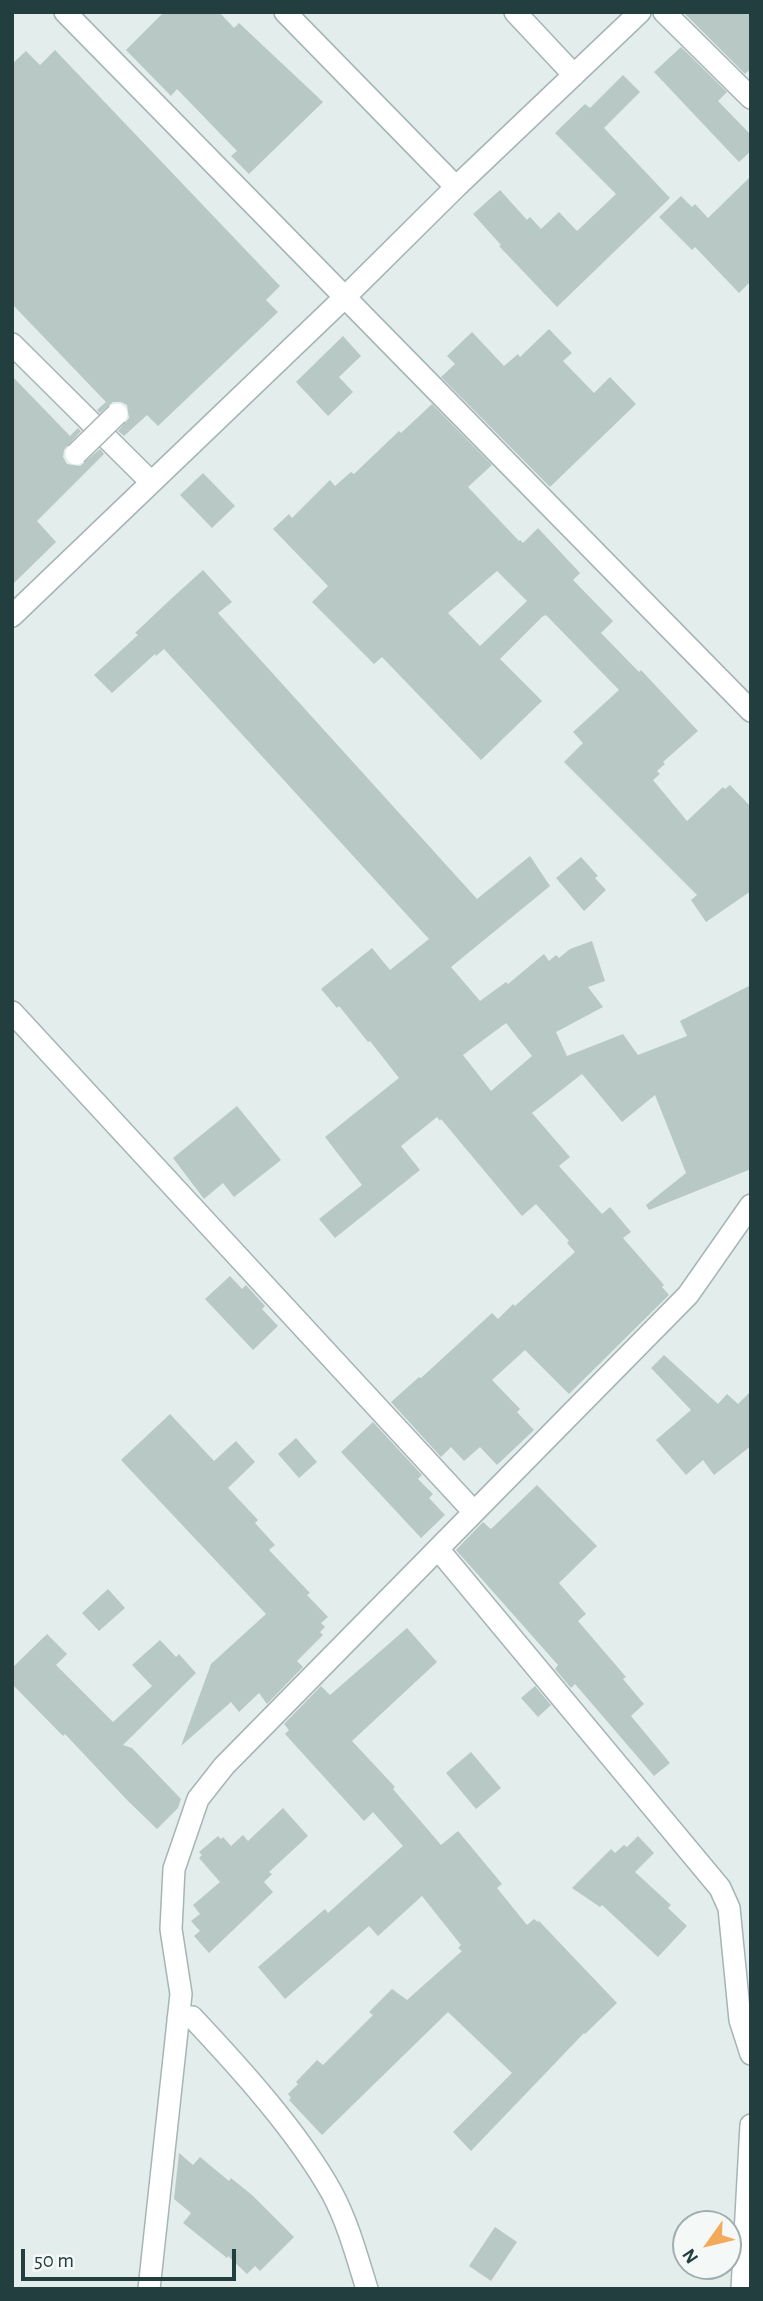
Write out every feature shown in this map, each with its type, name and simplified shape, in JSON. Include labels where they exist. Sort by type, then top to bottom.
[{"type":"street","points":[[65,12],[751,712]]},
{"type":"street","points":[[285,12],[456,187]]},
{"type":"street","points":[[514,12],[574,75]]},
{"type":"street","points":[[12,616],[640,12]]},
{"type":"street","points":[[664,12],[751,98]]},
{"type":"street","points":[[12,344],[151,482]]},
{"type":"street","points":[[76,454],[117,414]]},
{"type":"street","points":[[12,1012],[474,1513]]},
{"type":"street","points":[[149,2289],[181,1994],[171,1929],[174,1869],[198,1799],[224,1766],[688,1295],[751,1205]]},
{"type":"street","points":[[438,1549],[720,1888],[729,1908],[740,2020],[751,2054]]},
{"type":"street","points":[[178,2018],[192,2017],[288,2128],[332,2194],[367,2289]]},
{"type":"street","points":[[743,2289],[751,2125]]},
{"type":"building","points":[[164,12],[219,12],[234,28],[239,23],[323,102],[249,174],[231,156],[237,151],[177,89],[171,96],[126,50]]},
{"type":"building","points":[[683,12],[751,12],[751,68],[745,74]]},
{"type":"building","points":[[681,47],[727,92],[718,101],[751,135],[751,151],[739,162],[654,72]]},
{"type":"building","points":[[55,50],[280,286],[266,300],[278,312],[158,426],[147,415],[124,436],[118,431],[129,418],[127,405],[113,402],[100,413],[97,410],[106,402],[12,304],[12,64],[26,51],[40,65]]},
{"type":"building","points":[[623,75],[640,92],[604,128],[670,198],[557,307],[499,246],[501,245],[473,214],[500,190],[527,220],[530,217],[541,229],[559,212],[577,231],[616,194],[555,133],[585,104],[590,108]]},
{"type":"building","points":[[751,176],[751,281],[739,293],[695,247],[692,250],[659,217],[681,196],[692,207],[695,204],[708,218]]},
{"type":"building","points":[[549,329],[572,353],[563,361],[594,393],[610,377],[636,404],[550,487],[441,377],[455,364],[447,356],[472,332],[504,366],[518,354],[520,357]]},
{"type":"building","points":[[343,336],[361,356],[339,377],[353,392],[328,416],[296,382]]},
{"type":"building","points":[[12,376],[70,436],[78,428],[81,431],[64,450],[63,457],[67,464],[80,466],[100,449],[104,454],[37,521],[56,542],[12,585]]},
{"type":"building","points":[[432,404],[492,465],[468,487],[519,541],[523,543],[538,528],[580,573],[573,580],[613,621],[601,633],[639,672],[641,670],[698,731],[663,762],[665,764],[657,771],[660,774],[653,780],[687,821],[723,787],[725,789],[730,785],[751,807],[751,891],[706,922],[691,900],[697,895],[564,762],[583,743],[573,732],[619,690],[546,615],[500,659],[542,701],[481,760],[382,657],[374,664],[312,602],[328,586],[273,529],[289,514],[292,518],[330,480],[335,486],[351,472],[354,474],[399,431],[401,433]],"holes":[[[497,571],[527,601],[480,646],[448,613]]]},
{"type":"building","points":[[203,473],[235,506],[212,528],[180,495]]},
{"type":"building","points":[[203,570],[232,602],[218,613],[477,899],[530,856],[550,886],[451,967],[480,1001],[506,982],[508,984],[544,954],[549,961],[556,955],[559,958],[570,949],[592,941],[605,981],[588,987],[603,1007],[556,1032],[567,1056],[623,1034],[638,1055],[687,1036],[680,1021],[751,985],[751,1169],[649,1210],[646,1205],[686,1173],[655,1095],[622,1122],[582,1074],[532,1113],[570,1157],[559,1166],[602,1214],[610,1207],[631,1232],[623,1238],[664,1285],[662,1287],[669,1295],[569,1394],[525,1350],[492,1380],[520,1409],[517,1412],[534,1430],[497,1465],[480,1447],[464,1461],[451,1447],[441,1457],[391,1402],[492,1313],[498,1319],[575,1252],[567,1243],[569,1241],[536,1204],[522,1216],[437,1117],[401,1146],[420,1170],[335,1238],[319,1219],[362,1185],[325,1137],[399,1078],[370,1041],[368,1042],[339,1006],[337,1008],[321,989],[372,948],[390,970],[429,939],[164,649],[112,693],[94,675],[138,635],[135,633]],"holes":[[[506,1023],[532,1056],[491,1091],[463,1055]]]},
{"type":"building","points":[[581,857],[606,890],[584,911],[556,878]]},
{"type":"building","points":[[237,1106],[281,1160],[234,1197],[223,1183],[204,1199],[173,1158]]},
{"type":"building","points":[[230,1276],[242,1289],[246,1285],[265,1306],[262,1309],[278,1326],[253,1350],[205,1299]]},
{"type":"building","points":[[664,1355],[718,1404],[727,1394],[738,1404],[751,1391],[751,1446],[714,1475],[703,1460],[686,1475],[656,1440],[691,1410],[651,1368]]},
{"type":"building","points":[[170,1414],[214,1461],[236,1441],[255,1462],[228,1488],[258,1520],[255,1523],[275,1545],[269,1550],[310,1593],[307,1595],[328,1617],[321,1623],[325,1627],[320,1632],[323,1635],[297,1661],[303,1667],[267,1704],[259,1693],[239,1712],[231,1702],[181,1746],[211,1664],[266,1614],[121,1460]]},
{"type":"building","points":[[373,1422],[422,1475],[418,1479],[433,1494],[429,1498],[445,1515],[421,1538],[341,1452]]},
{"type":"building","points":[[296,1438],[317,1462],[299,1478],[278,1454]]},
{"type":"building","points":[[537,1485],[597,1546],[559,1583],[586,1614],[578,1621],[626,1677],[623,1679],[644,1704],[631,1716],[670,1763],[654,1776],[575,1684],[571,1688],[555,1669],[558,1665],[456,1550],[483,1522],[491,1529]]},
{"type":"building","points":[[108,1589],[125,1608],[99,1631],[82,1613]]},
{"type":"building","points":[[407,1628],[437,1662],[352,1741],[395,1787],[393,1789],[441,1845],[458,1831],[502,1884],[497,1888],[527,1925],[534,1919],[539,1921],[617,2003],[584,2033],[471,2151],[453,2132],[512,2073],[448,2012],[322,2135],[289,2100],[291,2098],[288,2094],[298,2084],[296,2082],[317,2060],[323,2065],[373,2015],[369,2012],[392,1989],[407,2000],[462,1951],[458,1948],[461,1945],[422,1896],[378,1936],[369,1926],[285,1999],[258,1967],[325,1909],[328,1913],[403,1846],[373,1812],[364,1821],[285,1734],[289,1730],[284,1724],[321,1686],[330,1695]]},
{"type":"building","points":[[47,1634],[67,1654],[56,1665],[113,1722],[152,1686],[132,1665],[160,1640],[176,1657],[179,1654],[196,1673],[123,1745],[132,1748],[181,1799],[178,1808],[157,1829],[65,1734],[63,1736],[12,1684],[12,1668]]},
{"type":"building","points":[[535,1686],[551,1705],[538,1717],[521,1698]]},
{"type":"building","points":[[471,1752],[501,1788],[476,1809],[446,1773]]},
{"type":"building","points":[[283,1808],[308,1836],[269,1872],[272,1874],[264,1882],[273,1892],[209,1953],[194,1936],[200,1931],[191,1921],[200,1914],[193,1905],[220,1882],[199,1858],[202,1855],[199,1852],[218,1836],[221,1839],[223,1837],[231,1846],[243,1835],[248,1841]]},
{"type":"building","points":[[638,1836],[654,1853],[635,1872],[671,1905],[668,1908],[687,1926],[658,1957],[602,1905],[600,1907],[572,1888],[611,1849],[615,1853],[624,1845],[627,1847]]},
{"type":"building","points":[[179,2153],[193,2165],[200,2157],[229,2181],[231,2178],[294,2237],[260,2271],[255,2266],[247,2274],[228,2256],[227,2258],[183,2223],[191,2213],[174,2199]]},
{"type":"building","points":[[495,2227],[517,2242],[491,2281],[469,2266]]}]
